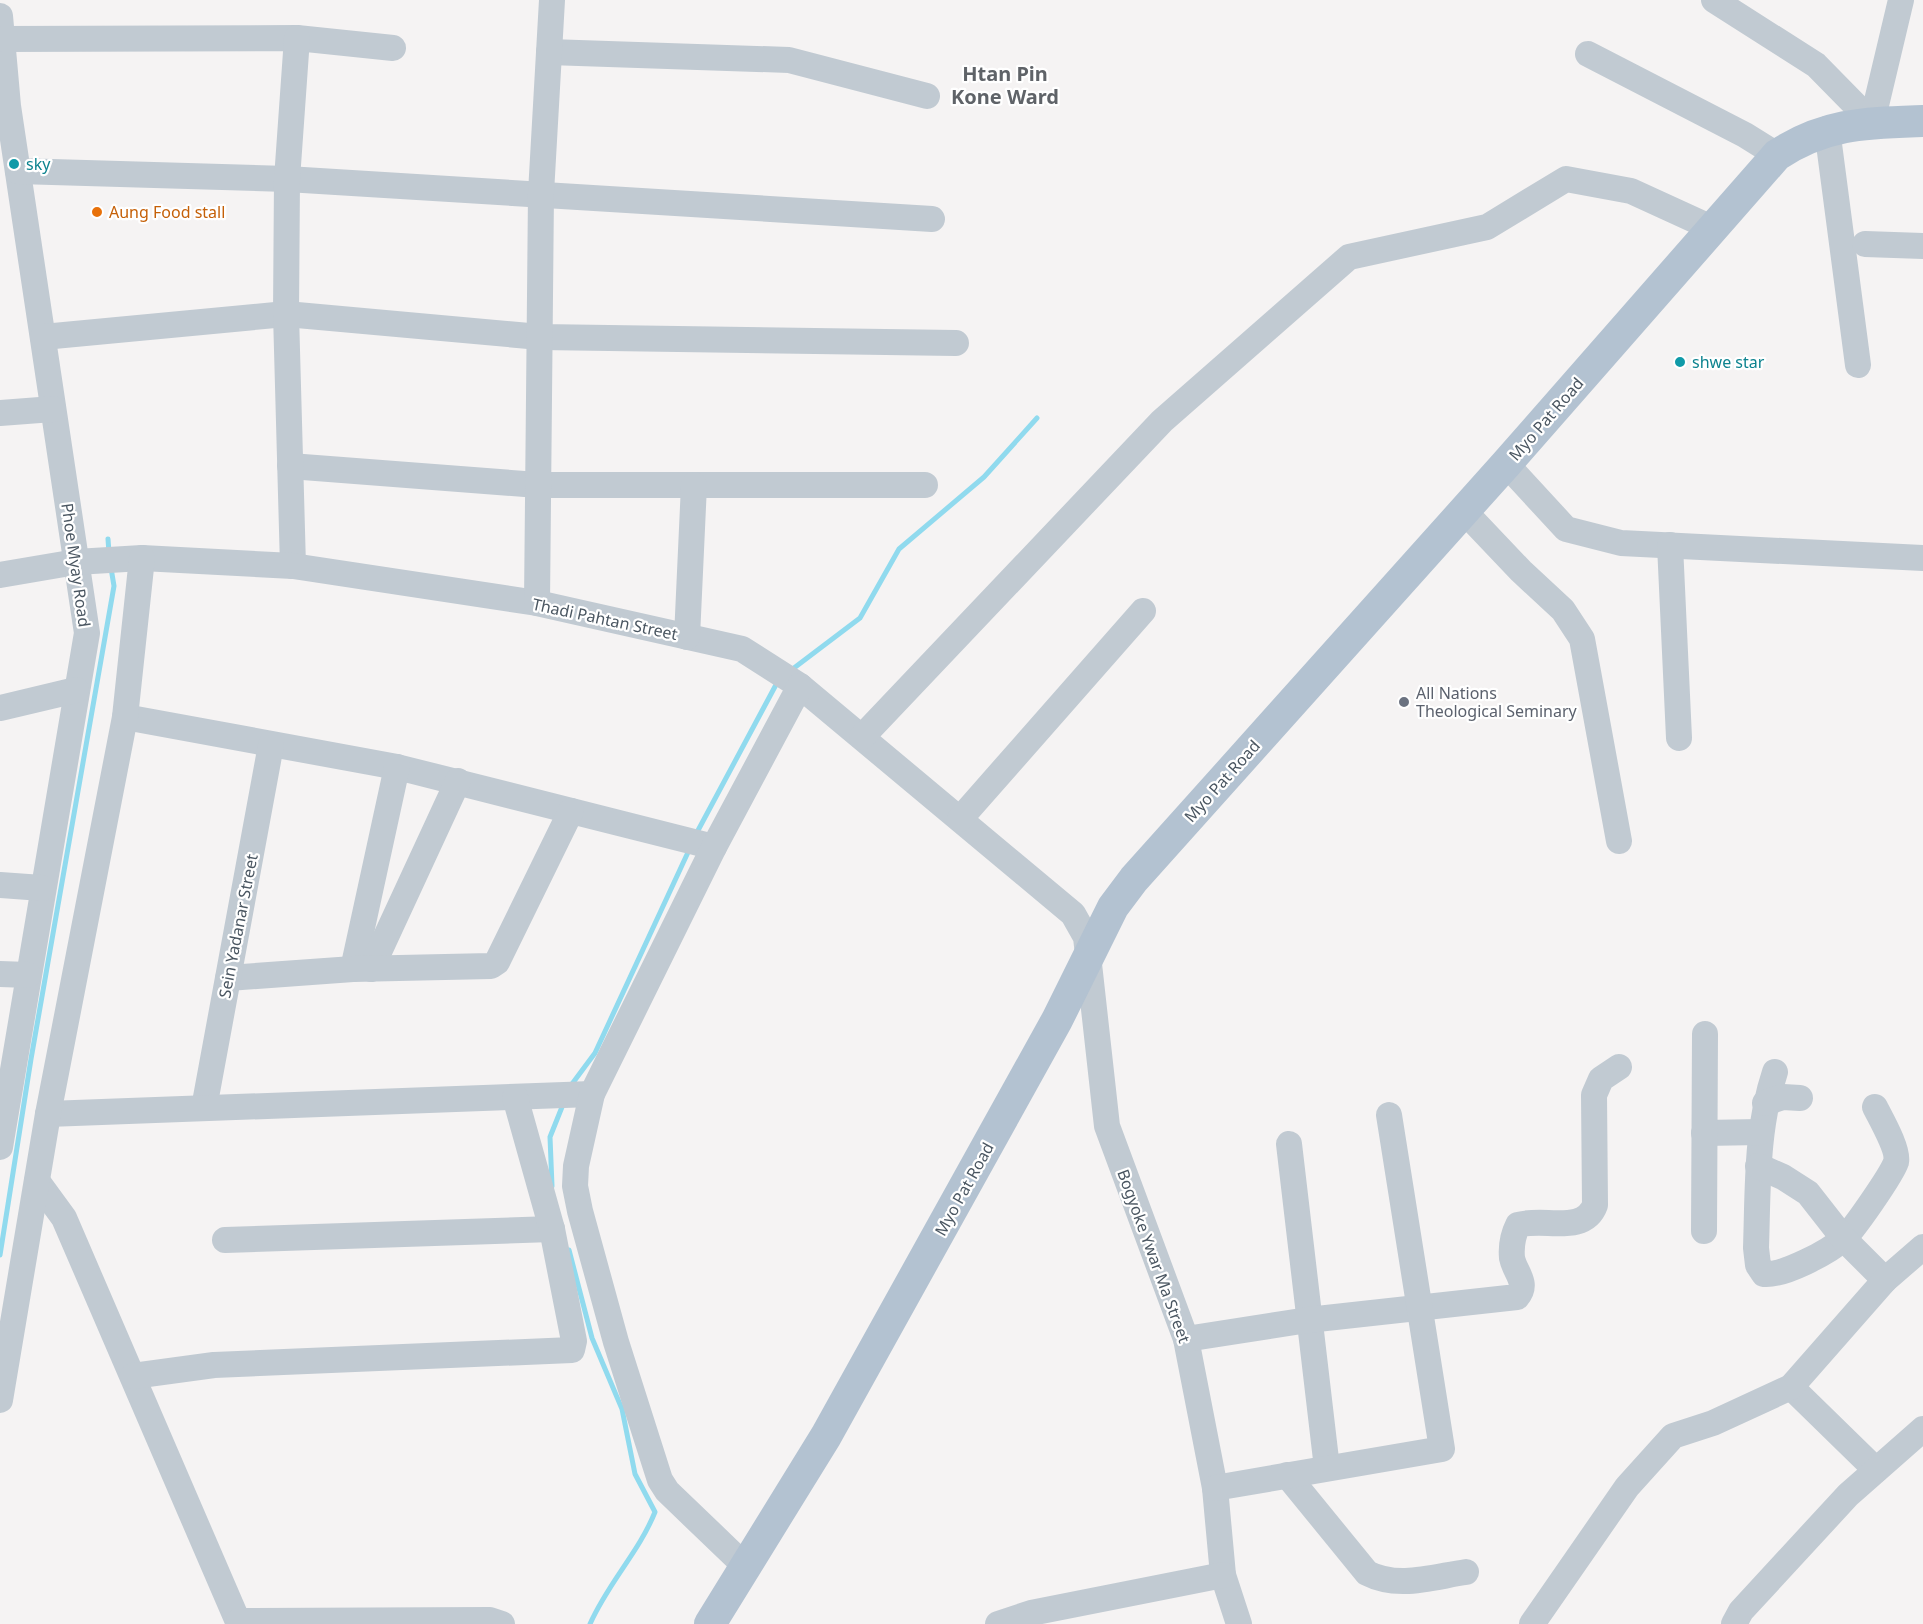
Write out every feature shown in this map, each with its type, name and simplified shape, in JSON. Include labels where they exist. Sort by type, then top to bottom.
[{"type":"main road","name":"Myo Pat Road","points":[[710,1624],[744,1565],[826,1436],[1056,1020],[1113,907],[1134,879],[1506,464],[1777,155],[1802,139],[1827,129],[1872,122],[1923,121]]},
{"type":"street","points":[[537,603],[541,193],[552,0]]},
{"type":"street","points":[[1714,0],[1816,65],[1872,122]]},
{"type":"street","points":[[1872,122],[1901,0]]},
{"type":"street","points":[[1,28],[297,38],[393,48]]},
{"type":"street","name":"Phoe Myay Road","points":[[0,1148],[7,1059],[28,975],[87,633],[18,171],[4,107],[1,28]]},
{"type":"street","points":[[292,566],[286,314],[287,179],[297,38]]},
{"type":"street","points":[[549,52],[789,60],[927,96]]},
{"type":"street","points":[[1588,54],[1745,135],[1777,155]]},
{"type":"street","points":[[1827,129],[1858,364]]},
{"type":"street","points":[[18,171],[287,179],[932,219]]},
{"type":"street","points":[[862,737],[1162,422],[1348,257],[1487,227],[1566,178],[1630,191],[1714,229]]},
{"type":"street","points":[[1866,244],[1923,246]]},
{"type":"street","points":[[44,337],[286,314],[540,337],[956,343]]},
{"type":"street","points":[[0,414],[53,409]]},
{"type":"street","points":[[1506,464],[1566,529],[1621,543],[1923,558]]},
{"type":"street","points":[[290,466],[538,485],[925,485]]},
{"type":"street","points":[[687,637],[694,485]]},
{"type":"street","points":[[1463,510],[1521,571],[1563,610],[1582,639],[1619,841]]},
{"type":"street","points":[[1670,545],[1679,738]]},
{"type":"street","points":[[0,1400],[8,1305],[37,1181],[125,717],[142,558]]},
{"type":"street","name":"Thadi Pahtan Street","points":[[0,575],[76,562],[142,558],[292,566],[537,603],[742,649],[800,686],[1073,914],[1086,937],[1088,957]]},
{"type":"street","points":[[960,819],[1143,611]]},
{"type":"street","points":[[744,1565],[667,1491],[654,1459],[616,1342],[575,1186],[576,1166],[592,1094],[714,847],[800,686]]},
{"type":"street","points":[[0,708],[76,690]]},
{"type":"street","points":[[125,717],[398,766],[714,847]]},
{"type":"street","name":"Sein Yadanar Street","points":[[204,1108],[271,745]]},
{"type":"street","points":[[362,969],[398,766]]},
{"type":"street","points":[[362,969],[458,781]]},
{"type":"street","points":[[228,978],[362,969],[491,966],[497,962],[571,811]]},
{"type":"street","points":[[0,885],[42,888]]},
{"type":"street","name":"Bogyoke Ywar Ma Street","points":[[1088,957],[1107,1126],[1186,1339],[1215,1488],[1223,1575],[1239,1624]]},
{"type":"street","points":[[0,974],[28,975]]},
{"type":"street","points":[[1704,1231],[1705,1034]]},
{"type":"street","points":[[1186,1339],[1308,1320],[1517,1297],[1522,1291],[1523,1284],[1512,1259],[1513,1235],[1518,1226],[1528,1222],[1582,1222],[1591,1216],[1595,1205],[1594,1095],[1601,1079],[1619,1067]]},
{"type":"street","points":[[1775,1072],[1765,1103],[1758,1166],[1756,1248],[1758,1265],[1764,1274],[1790,1270],[1844,1239],[1896,1162],[1896,1153],[1875,1107]]},
{"type":"street","points":[[48,1114],[592,1094]]},
{"type":"street","points":[[133,1376],[214,1365],[572,1350],[574,1341],[552,1229],[515,1097]]},
{"type":"street","points":[[1765,1103],[1783,1097],[1800,1098]]},
{"type":"street","points":[[1215,1488],[1442,1449],[1389,1115]]},
{"type":"street","points":[[1704,1133],[1760,1132]]},
{"type":"street","points":[[1289,1144],[1327,1468]]},
{"type":"street","points":[[1758,1166],[1783,1177],[1808,1193],[1844,1239],[1885,1280]]},
{"type":"street","points":[[37,1181],[64,1218],[239,1623],[490,1620],[502,1624]]},
{"type":"street","points":[[225,1240],[552,1229]]},
{"type":"street","points":[[1532,1624],[1627,1487],[1672,1436],[1713,1423],[1791,1387],[1885,1280],[1923,1247]]},
{"type":"street","points":[[1791,1387],[1876,1470]]},
{"type":"street","points":[[1734,1624],[1740,1611],[1848,1494],[1923,1430]]},
{"type":"street","points":[[1287,1475],[1367,1573],[1382,1580],[1399,1582],[1466,1572]]},
{"type":"street","points":[[998,1624],[1030,1613],[1223,1575]]},
{"type":"waterway","points":[[790,671],[860,618],[899,549],[984,477],[1037,418]]},
{"type":"waterway","points":[[108,539],[109,553]]},
{"type":"waterway","points":[[0,1255],[31,1059],[114,586],[111,568]]},
{"type":"waterway","points":[[695,836],[778,681]]},
{"type":"waterway","points":[[569,1088],[595,1053],[690,848]]},
{"type":"waterway","points":[[552,1186],[550,1137],[564,1102]]},
{"type":"waterway","points":[[569,1250],[592,1338],[622,1409],[635,1474],[655,1512],[641,1541],[597,1609],[590,1624]]},
{"type":"place","name":"sky","points":[[14,164]]},
{"type":"place","name":"Aung Food stall","points":[[97,212]]},
{"type":"place","name":"shwe star","points":[[1680,362]]},
{"type":"place","name":"All Nations Theological Seminary","points":[[1404,702]]},
{"type":"district","name":"Htan Pin Kone Ward","points":[[1005,86]]}]
